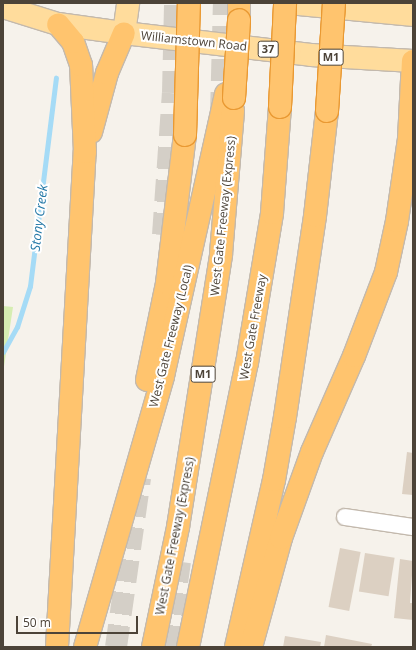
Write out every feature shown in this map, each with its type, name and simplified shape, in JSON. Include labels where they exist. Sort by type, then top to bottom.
[{"type":"highway","points":[[111,560],[167,283],[185,135],[189,3]]},
{"type":"highway","name":"West Gate Freeway","points":[[188,647],[247,363],[272,213],[280,107],[285,3]]},
{"type":"highway","name":"M1","points":[[236,647],[274,480],[287,410],[316,216],[327,111],[334,3]]},
{"type":"highway","name":"West Gate Freeway (Local)","points":[[85,647],[163,376],[230,96],[239,12]]},
{"type":"highway","points":[[57,647],[85,152],[81,65],[72,42],[58,24]]},
{"type":"highway","points":[[85,152],[107,73],[124,33]]},
{"type":"highway","points":[[251,647],[281,538],[307,466],[354,356],[386,272],[397,221],[411,136],[413,61]]},
{"type":"highway","name":"West Gate Freeway (Express)","points":[[154,647],[178,528],[221,254],[230,96]]},
{"type":"main road","points":[[124,33],[128,3]]},
{"type":"main road","points":[[289,3],[413,15]]},
{"type":"main road","name":"Williamstown Road","points":[[3,7],[58,24],[124,33],[311,55],[413,61]]},
{"type":"street","points":[[345,517],[413,527]]},
{"type":"green space","points":[[3,306],[13,307],[3,373]]},
{"type":"building","points":[[407,452],[413,453],[413,495],[402,494]]},
{"type":"building","points":[[340,548],[361,552],[349,611],[329,607]]},
{"type":"building","points":[[365,553],[395,558],[389,596],[359,592]]},
{"type":"building","points":[[400,559],[413,561],[410,603],[413,603],[413,620],[394,618]]},
{"type":"building","points":[[326,635],[372,644],[371,647],[324,647]]},
{"type":"building","points":[[285,636],[321,642],[320,647],[283,647]]},
{"type":"waterway","name":"Stony Creek","points":[[3,352],[17,327],[30,286],[56,78]]},
{"type":"tunnel","points":[[163,235],[173,93],[175,3]]},
{"type":"tunnel","points":[[221,114],[224,3]]},
{"type":"tunnel","points":[[116,647],[140,478]]},
{"type":"tunnel","points":[[168,647],[180,562]]}]
